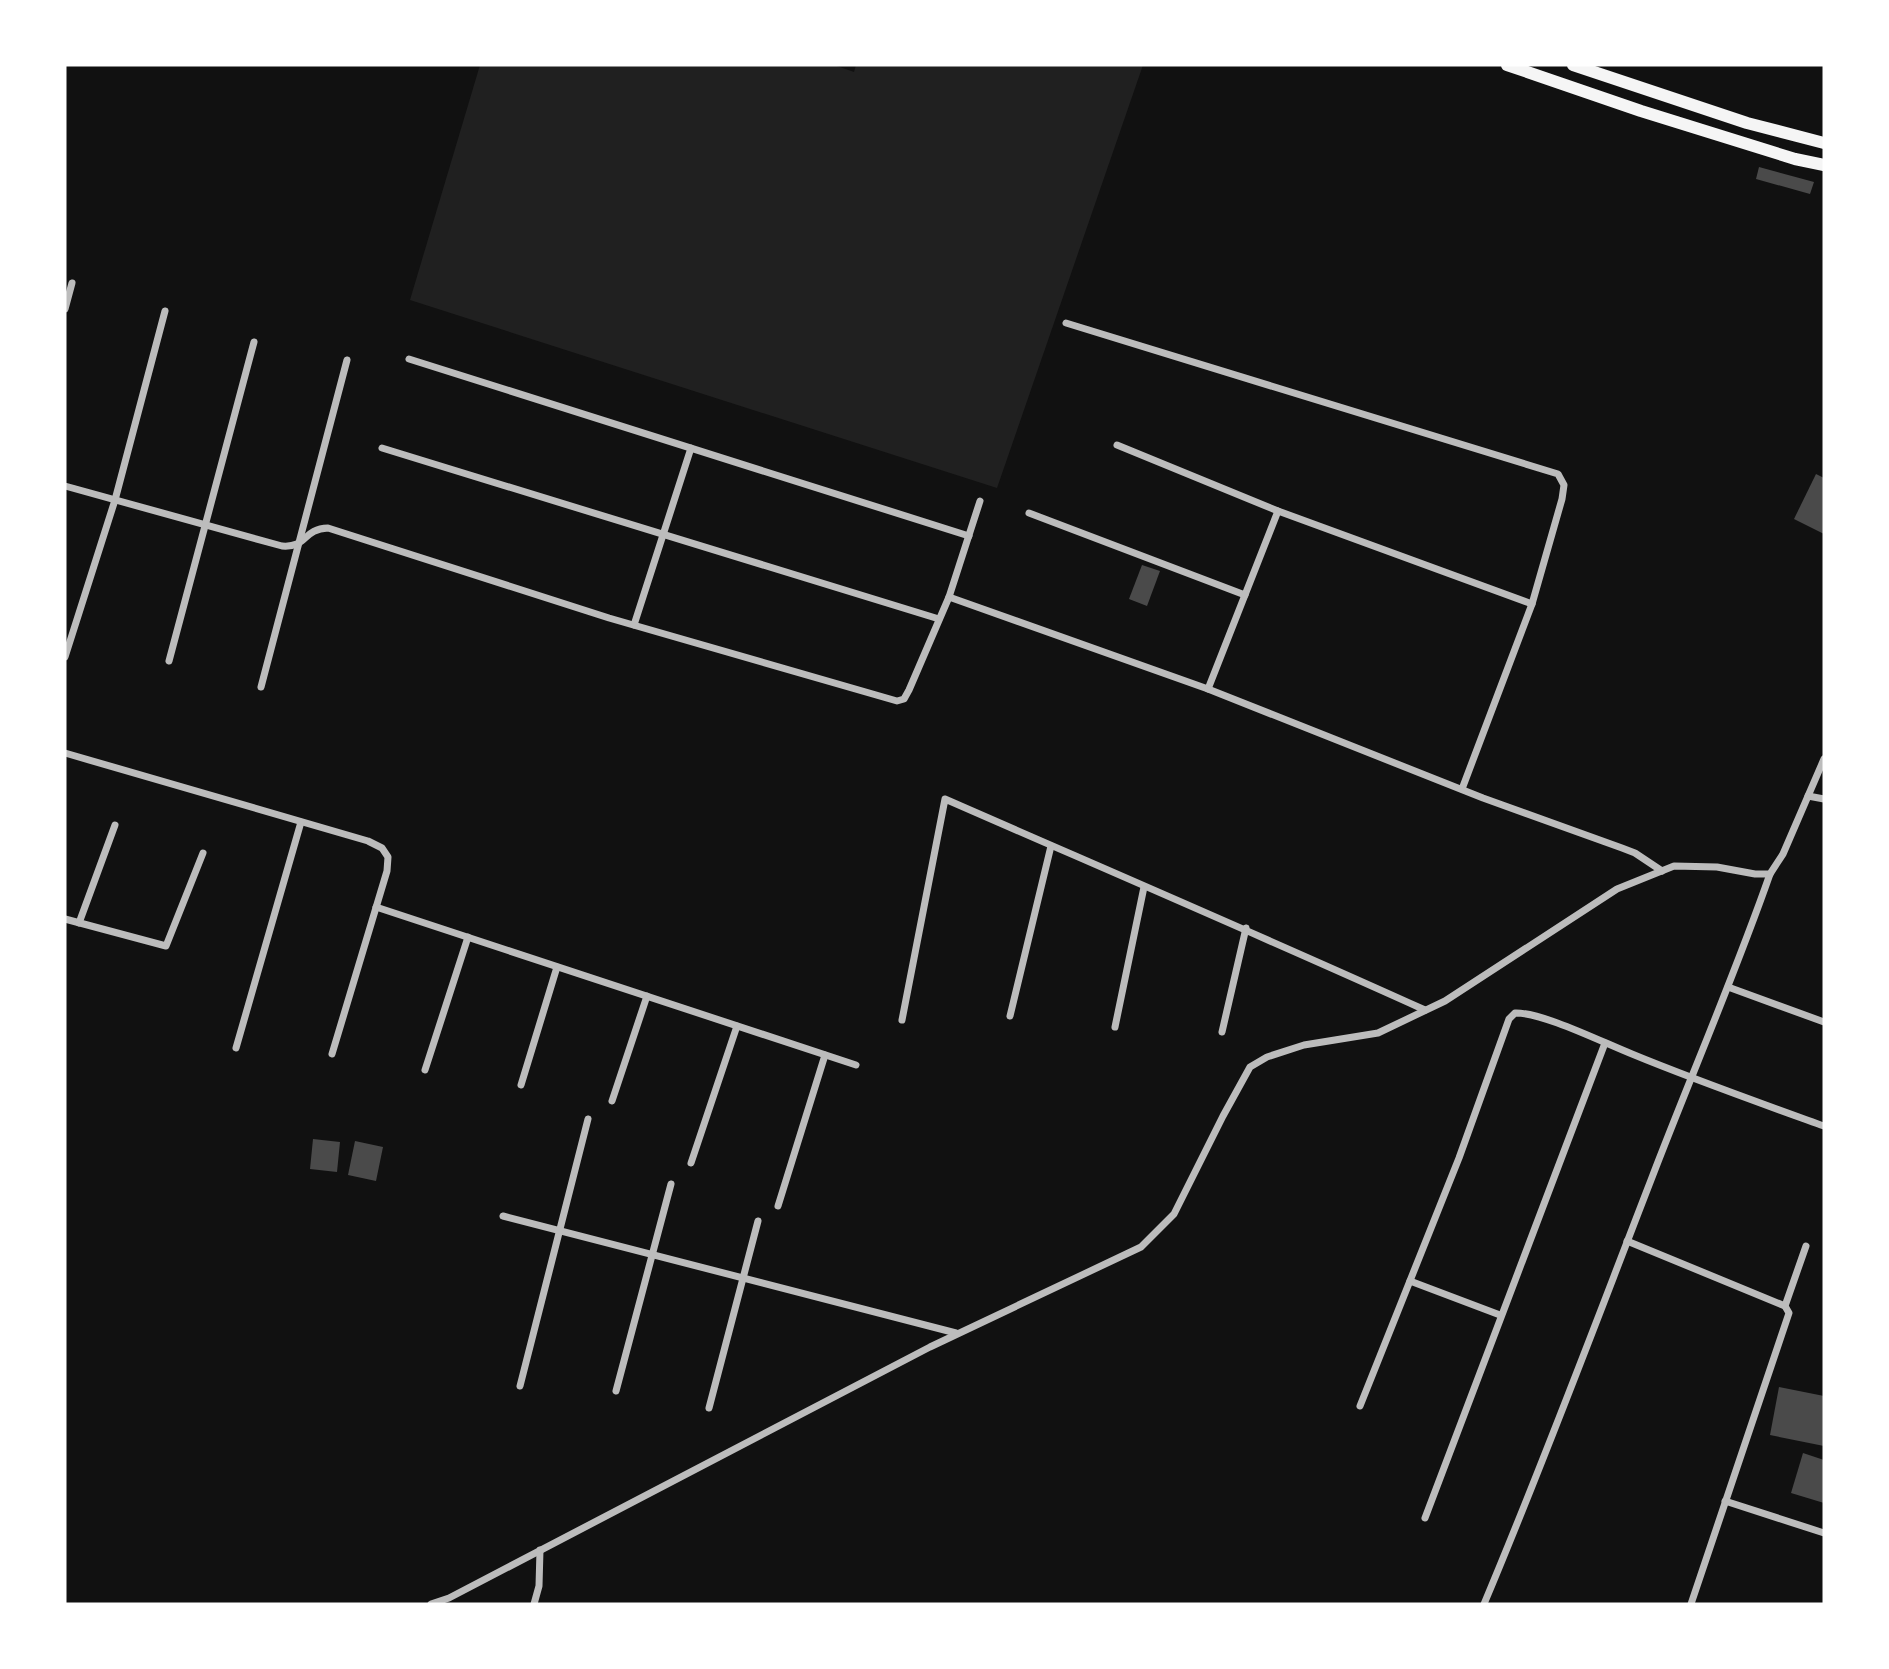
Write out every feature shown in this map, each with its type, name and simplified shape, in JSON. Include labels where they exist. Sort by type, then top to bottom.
[{"type":"main road","points":[[1507,65],[1641,111],[1795,159],[1824,165]]},
{"type":"main road","points":[[1573,65],[1747,123],[1824,143]]},
{"type":"street","points":[[65,309],[72,283]]},
{"type":"street","points":[[65,657],[115,500],[165,311]]},
{"type":"street","points":[[1066,323],[1558,474],[1564,485],[1562,499],[1532,604],[1462,789]]},
{"type":"street","points":[[169,661],[254,342]]},
{"type":"street","points":[[410,359],[969,536]]},
{"type":"street","points":[[261,687],[347,360]]},
{"type":"street","points":[[1117,446],[1278,511],[1532,604]]},
{"type":"street","points":[[382,448],[939,619]]},
{"type":"street","points":[[634,625],[691,448]]},
{"type":"street","points":[[65,486],[282,546],[292,547],[299,544],[312,530],[328,528],[634,625],[897,701],[904,699],[909,690],[949,597],[980,501]]},
{"type":"street","points":[[1208,689],[1278,511]]},
{"type":"street","points":[[1029,513],[1245,595]]},
{"type":"street","points":[[949,597],[1208,689],[1462,789],[1636,853],[1662,871]]},
{"type":"street","points":[[65,752],[368,841],[382,848],[388,857],[387,871],[332,1054]]},
{"type":"street","points":[[1484,1604],[1533,1489],[1690,1078],[1741,957],[1770,874],[1783,854],[1824,759]]},
{"type":"street","points":[[1808,796],[1824,799]]},
{"type":"street","points":[[902,1020],[945,799],[1144,887],[1246,928],[1425,1010]]},
{"type":"street","points":[[236,1048],[301,822]]},
{"type":"street","points":[[79,923],[114,825]]},
{"type":"street","points":[[1010,1016],[1051,846]]},
{"type":"street","points":[[65,919],[166,946],[203,853]]},
{"type":"street","points":[[431,1604],[449,1598],[957,1334],[1141,1247],[1174,1214],[1250,1067],[1267,1057],[1304,1045],[1378,1033],[1445,1001],[1617,889],[1674,866],[1717,867],[1770,874]]},
{"type":"street","points":[[1115,1027],[1144,887]]},
{"type":"street","points":[[376,907],[856,1066]]},
{"type":"street","points":[[1222,1032],[1246,928]]},
{"type":"street","points":[[425,1070],[468,937]]},
{"type":"street","points":[[521,1085],[557,967]]},
{"type":"street","points":[[1728,987],[1824,1021]]},
{"type":"street","points":[[612,1101],[647,996]]},
{"type":"street","points":[[1360,1406],[1459,1158],[1509,1019],[1515,1013],[1524,1013],[1690,1078],[1824,1126]]},
{"type":"street","points":[[691,1163],[737,1026]]},
{"type":"street","points":[[1425,1518],[1605,1043]]},
{"type":"street","points":[[778,1206],[825,1055]]},
{"type":"street","points":[[520,1386],[588,1119]]},
{"type":"street","points":[[616,1391],[671,1184]]},
{"type":"street","points":[[503,1216],[957,1334]]},
{"type":"street","points":[[709,1408],[758,1222]]},
{"type":"street","points":[[1627,1241],[1785,1306],[1789,1313],[1691,1604]]},
{"type":"street","points":[[1785,1306],[1806,1246]]},
{"type":"street","points":[[1410,1281],[1500,1315]]},
{"type":"street","points":[[1725,1501],[1824,1533]]},
{"type":"street","points":[[534,1604],[539,1586],[540,1550]]},
{"type":"shaded area","points":[[480,65],[834,65],[854,72],[856,65],[1143,65],[997,488],[410,300]]},
{"type":"building","points":[[1759,167],[1814,182],[1810,194],[1756,179]]},
{"type":"building","points":[[1816,474],[1824,478],[1824,534],[1794,519]]},
{"type":"building","points":[[1142,565],[1160,571],[1147,606],[1129,599]]},
{"type":"building","points":[[313,1139],[340,1142],[337,1172],[310,1169]]},
{"type":"building","points":[[355,1141],[383,1147],[376,1181],[348,1175]]},
{"type":"building","points":[[1779,1387],[1824,1396],[1824,1446],[1770,1435]]},
{"type":"building","points":[[1803,1453],[1824,1460],[1824,1503],[1791,1493]]}]
